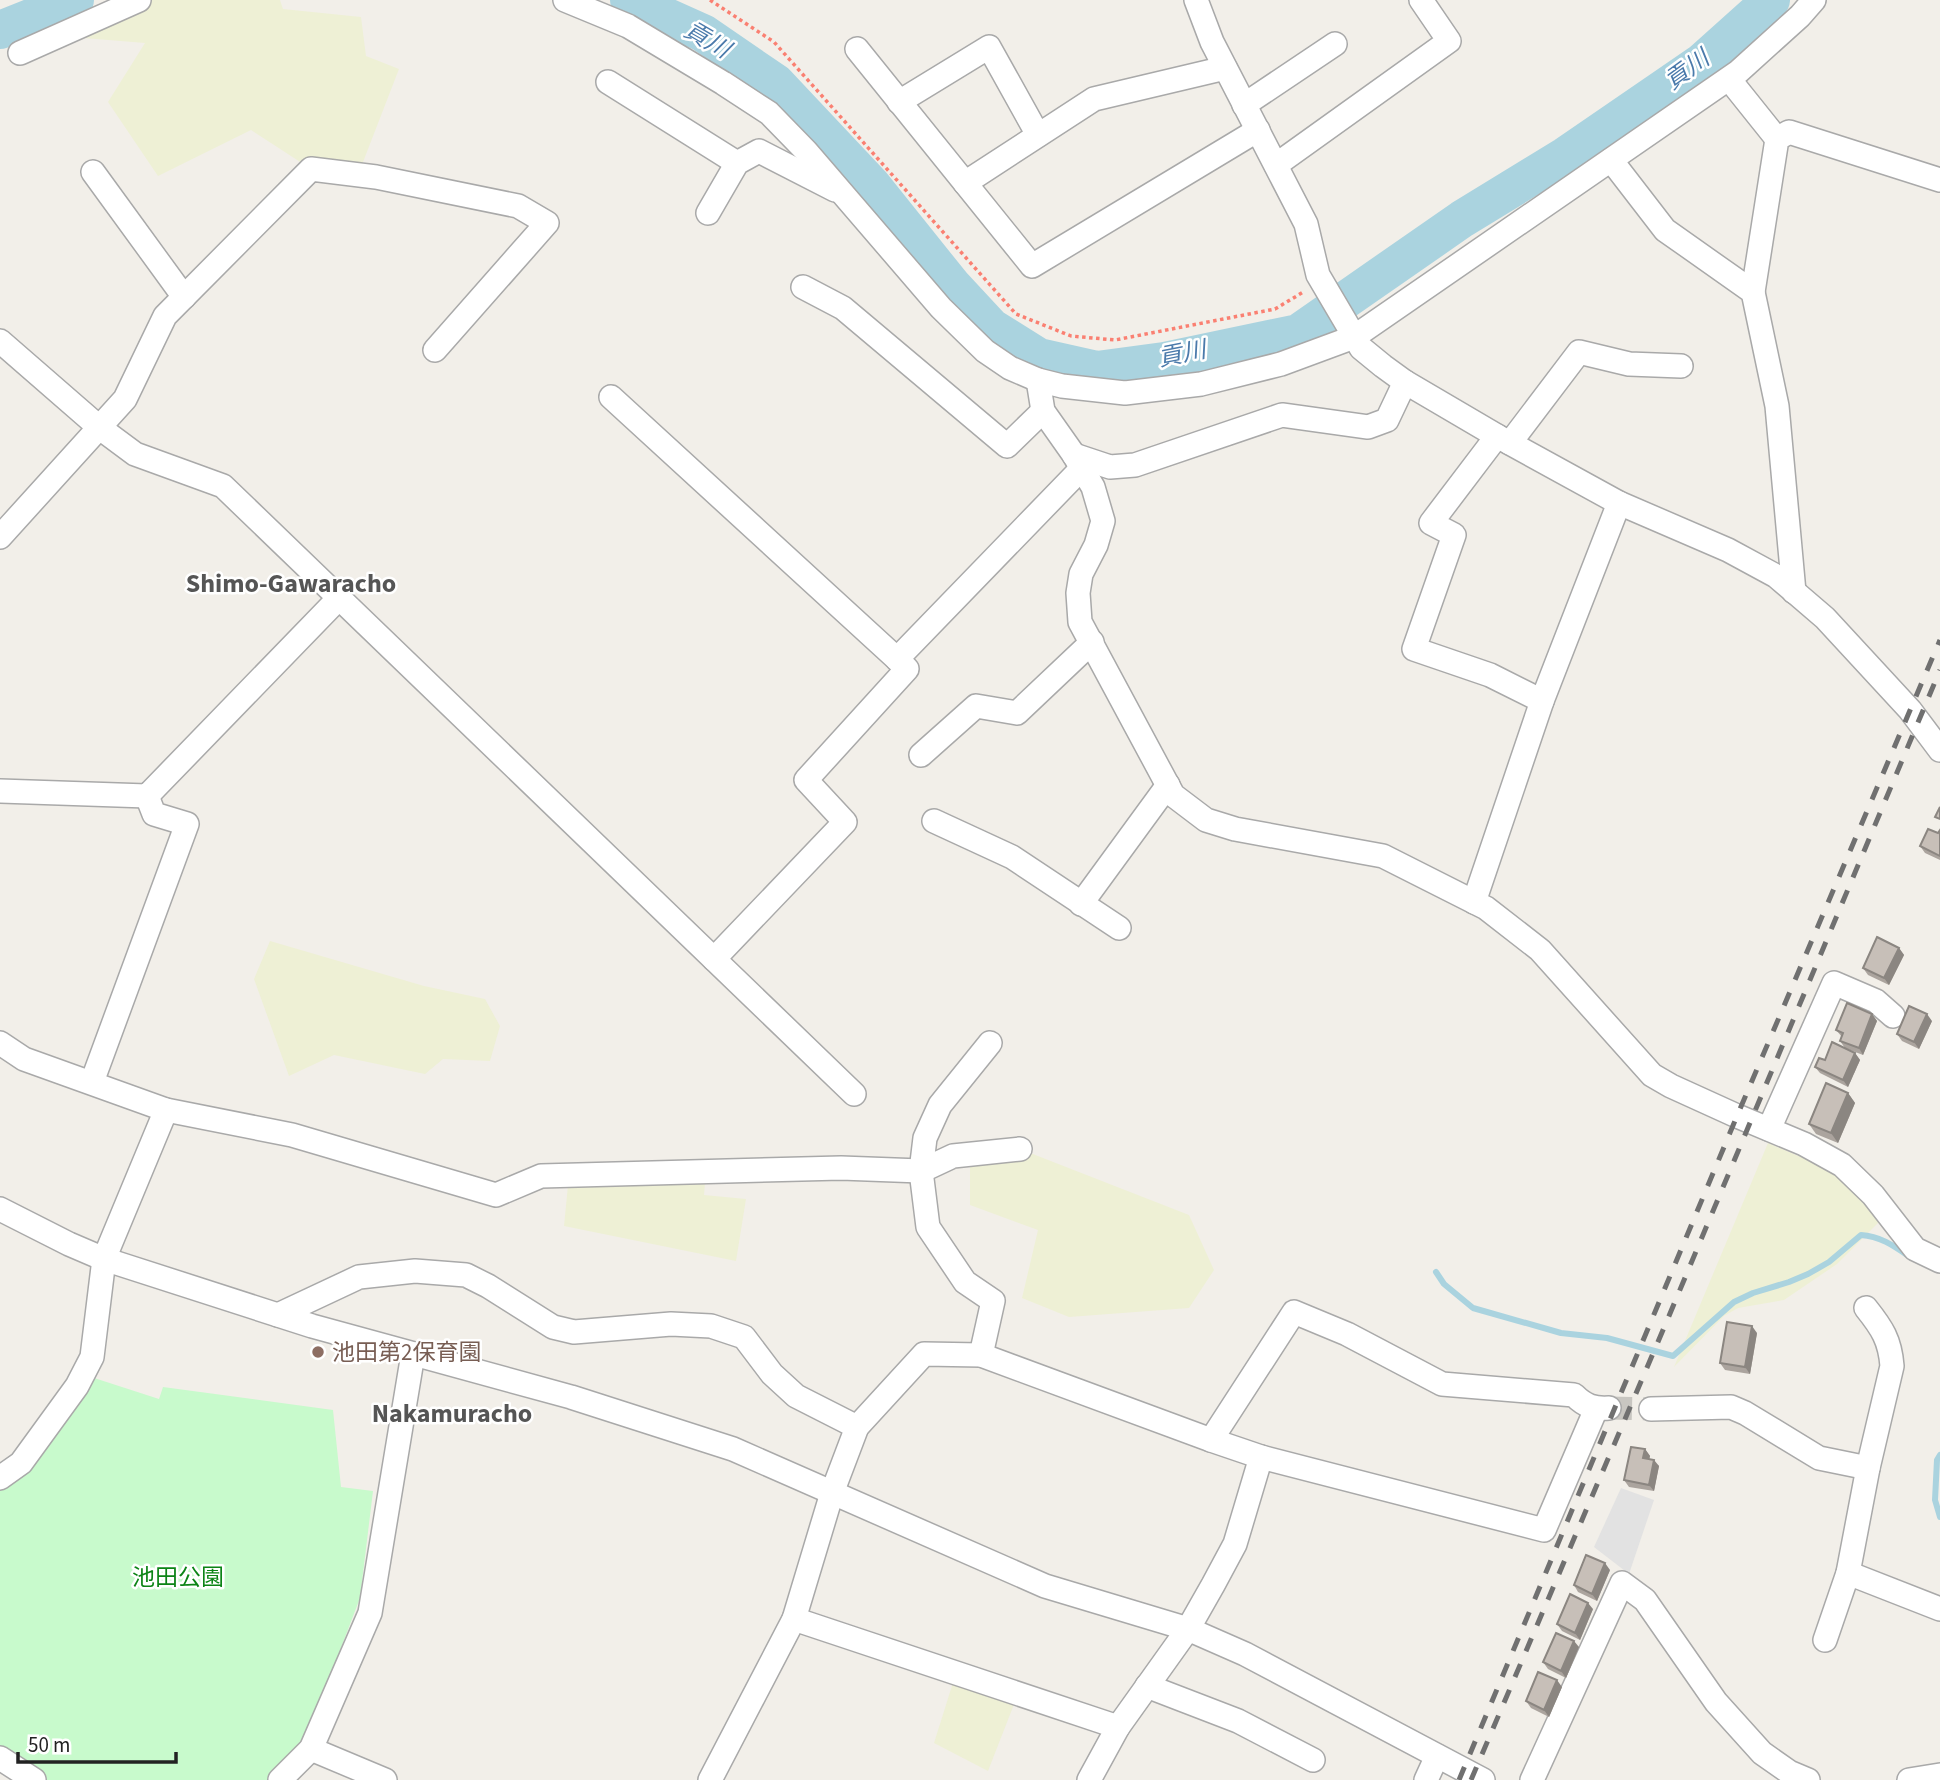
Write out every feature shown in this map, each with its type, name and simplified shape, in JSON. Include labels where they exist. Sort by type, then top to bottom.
[{"type":"street","points":[[20,53],[139,0]]},
{"type":"street","points":[[565,0],[628,26],[769,113],[806,151],[941,308],[985,351],[1010,369],[1062,386],[1125,393],[1201,384],[1281,364],[1351,332],[1729,79],[1800,16],[1814,0]]},
{"type":"street","points":[[1196,0],[1212,43],[1306,224],[1318,275],[1361,348],[1405,382],[1504,440],[1619,503],[1728,550],[1776,576],[1825,618],[1910,710],[1940,750]]},
{"type":"street","points":[[1276,165],[1449,41],[1421,0]]},
{"type":"street","points":[[1244,105],[1335,44]]},
{"type":"street","points":[[899,102],[989,47],[1038,135]]},
{"type":"street","points":[[857,49],[1032,266],[1258,130]]},
{"type":"street","points":[[965,183],[1094,99],[1225,68]]},
{"type":"street","points":[[1729,79],[1777,139],[1753,292],[1777,406],[1794,592]]},
{"type":"street","points":[[608,82],[737,163]]},
{"type":"street","points":[[1777,139],[1789,132],[1940,180]]},
{"type":"street","points":[[708,214],[737,163],[759,151],[844,195]]},
{"type":"street","points":[[1611,160],[1665,230],[1753,292]]},
{"type":"street","points":[[0,537],[125,399],[165,316],[311,169],[376,177],[518,206],[547,223],[435,350]]},
{"type":"street","points":[[93,172],[184,297]]},
{"type":"street","points":[[803,287],[843,308],[1007,446],[1043,411]]},
{"type":"street","points":[[0,341],[100,428],[135,454],[223,486],[854,1094]]},
{"type":"street","points":[[1542,701],[1490,675],[1414,649],[1454,535],[1431,523],[1579,352],[1629,364],[1681,366]]},
{"type":"street","points":[[1038,380],[1043,411],[1093,487],[1103,522],[1096,545],[1081,573],[1078,593],[1080,622],[1173,795],[1206,820],[1235,829],[1382,856],[1486,908],[1540,950],[1652,1075],[1671,1086],[1804,1144],[1842,1165],[1873,1195],[1915,1249],[1940,1261]]},
{"type":"street","points":[[1078,462],[1110,467],[1135,465],[1282,415],[1368,427],[1387,420],[1405,382]]},
{"type":"street","points":[[611,397],[907,669],[806,780],[845,822],[714,960]]},
{"type":"street","points":[[897,659],[1078,462]]},
{"type":"street","points":[[1474,902],[1542,701],[1619,503]]},
{"type":"street","points":[[0,791],[147,796],[339,597]]},
{"type":"street","points":[[921,755],[976,706],[1017,712],[1092,642]]},
{"type":"street","points":[[1082,904],[1168,785]]},
{"type":"street","points":[[92,1083],[187,824],[154,814],[147,796]]},
{"type":"street","points":[[934,821],[1012,857],[1118,928]]},
{"type":"street","points":[[1769,1129],[1834,984],[1876,1002],[1892,1016]]},
{"type":"street","points":[[0,1043],[24,1059],[166,1110],[292,1135],[496,1195],[541,1176],[841,1168],[921,1171],[953,1156],[1020,1149]]},
{"type":"street","points":[[981,1355],[993,1301],[965,1282],[928,1227],[921,1171],[925,1138],[940,1105],[990,1043]]},
{"type":"street","points":[[0,1478],[21,1463],[77,1386],[92,1357],[104,1259],[166,1110]]},
{"type":"street","points":[[0,1209],[104,1259],[278,1315],[571,1397],[733,1449],[1045,1586],[1188,1629],[1245,1654],[1483,1780]]},
{"type":"street","points":[[278,1315],[359,1277],[415,1271],[466,1275],[553,1327],[574,1332],[671,1324],[711,1326],[744,1337],[772,1374],[796,1396],[857,1427]]},
{"type":"street","points":[[1825,1640],[1848,1573],[1868,1468],[1892,1366],[1891,1351],[1883,1328],[1866,1308]]},
{"type":"street","points":[[710,1780],[794,1619],[832,1493],[857,1427],[924,1354],[981,1355],[1211,1440],[1261,1457],[1544,1530],[1603,1408],[1584,1404],[1574,1395],[1442,1384],[1347,1334],[1294,1312],[1211,1440]]},
{"type":"street","points":[[280,1780],[311,1749],[370,1613],[413,1354]]},
{"type":"street","points":[[1651,1409],[1731,1406],[1819,1458],[1868,1468]]},
{"type":"street","points":[[1089,1780],[1118,1727],[1188,1629],[1234,1544],[1261,1457]]},
{"type":"street","points":[[1848,1573],[1940,1609]]},
{"type":"street","points":[[1532,1780],[1622,1583],[1645,1600],[1716,1702],[1762,1754],[1789,1772],[1808,1780]]},
{"type":"street","points":[[794,1619],[1118,1727]]},
{"type":"street","points":[[1147,1686],[1238,1721],[1313,1760]]},
{"type":"street","points":[[311,1749],[385,1780]]},
{"type":"street","points":[[1426,1780],[1437,1756]]},
{"type":"street","points":[[0,1758],[34,1780]]},
{"type":"street","points":[[1909,1780],[1940,1775]]},
{"type":"green space","points":[[139,0],[280,0],[283,9],[361,17],[366,56],[399,69],[358,175],[311,169],[251,130],[158,176],[108,102],[145,43],[59,36]]},
{"type":"green space","points":[[270,941],[424,986],[485,999],[500,1026],[490,1061],[443,1059],[425,1074],[334,1055],[289,1076],[254,979]]},
{"type":"green space","points":[[1768,1143],[1833,1171],[1859,1195],[1879,1222],[1837,1264],[1784,1300],[1738,1308],[1724,1316],[1674,1367]]},
{"type":"green space","points":[[1020,1149],[1189,1215],[1214,1270],[1189,1308],[1069,1317],[1022,1298],[1038,1230],[970,1205],[970,1154]]},
{"type":"green space","points":[[706,1171],[704,1195],[746,1199],[736,1261],[564,1226],[569,1175]]},
{"type":"green space","name":"池田公園","points":[[88,1376],[159,1399],[163,1387],[333,1410],[341,1487],[373,1491],[360,1598],[304,1745],[268,1780],[44,1780],[0,1751],[0,1490],[31,1463]]},
{"type":"green space","points":[[956,1673],[1018,1694],[988,1771],[934,1743]]},
{"type":"shaded area","points":[[1621,1488],[1654,1500],[1629,1574],[1594,1547]]},
{"type":"building","points":[[1928,829],[1938,833],[1940,830],[1940,856],[1920,846]]},
{"type":"building","points":[[1877,937],[1899,948],[1884,978],[1863,968]]},
{"type":"building","points":[[1847,1003],[1872,1014],[1859,1048],[1840,1041],[1843,1033],[1836,1030]]},
{"type":"building","points":[[1909,1006],[1927,1014],[1914,1042],[1897,1034]]},
{"type":"building","points":[[1832,1042],[1855,1053],[1843,1080],[1815,1067],[1819,1058],[1825,1060]]},
{"type":"building","points":[[1826,1083],[1848,1093],[1831,1133],[1809,1124]]},
{"type":"building","points":[[1727,1322],[1752,1326],[1745,1367],[1720,1363]]},
{"type":"building","points":[[1631,1447],[1645,1449],[1643,1458],[1654,1460],[1649,1485],[1624,1480]]},
{"type":"building","points":[[1586,1555],[1605,1563],[1592,1594],[1574,1585]]},
{"type":"building","points":[[1570,1594],[1588,1603],[1575,1633],[1557,1624]]},
{"type":"building","points":[[1556,1633],[1574,1641],[1561,1671],[1543,1662]]},
{"type":"building","points":[[1538,1672],[1557,1680],[1544,1710],[1526,1701]]},
{"type":"waterway","name":"貢川","points":[[0,30],[75,0]]},
{"type":"waterway","name":"貢川","points":[[629,0],[703,33],[776,83],[871,184],[952,285],[991,327],[1039,357],[1097,370],[1164,361],[1298,333],[1462,219],[1565,156],[1702,62],[1771,0]]},
{"type":"waterway","points":[[1436,1272],[1444,1284],[1473,1308],[1561,1333],[1607,1338],[1673,1356],[1734,1302],[1808,1274],[1829,1262],[1861,1235],[1881,1240],[1910,1257]]},
{"type":"waterway","points":[[1940,1455],[1937,1460],[1935,1500],[1940,1517]]},
{"type":"tunnel","points":[[1609,1408],[1651,1409]]},
{"type":"railway","points":[[1459,1780],[1940,640]]},
{"type":"railway","points":[[1471,1780],[1940,670]]},
{"type":"place","name":"池田第2保育園","points":[[318,1352]]},
{"type":"district","name":"Shimo-Gawaracho","points":[[291,583]]},
{"type":"district","name":"Nakamuracho","points":[[452,1413]]}]
